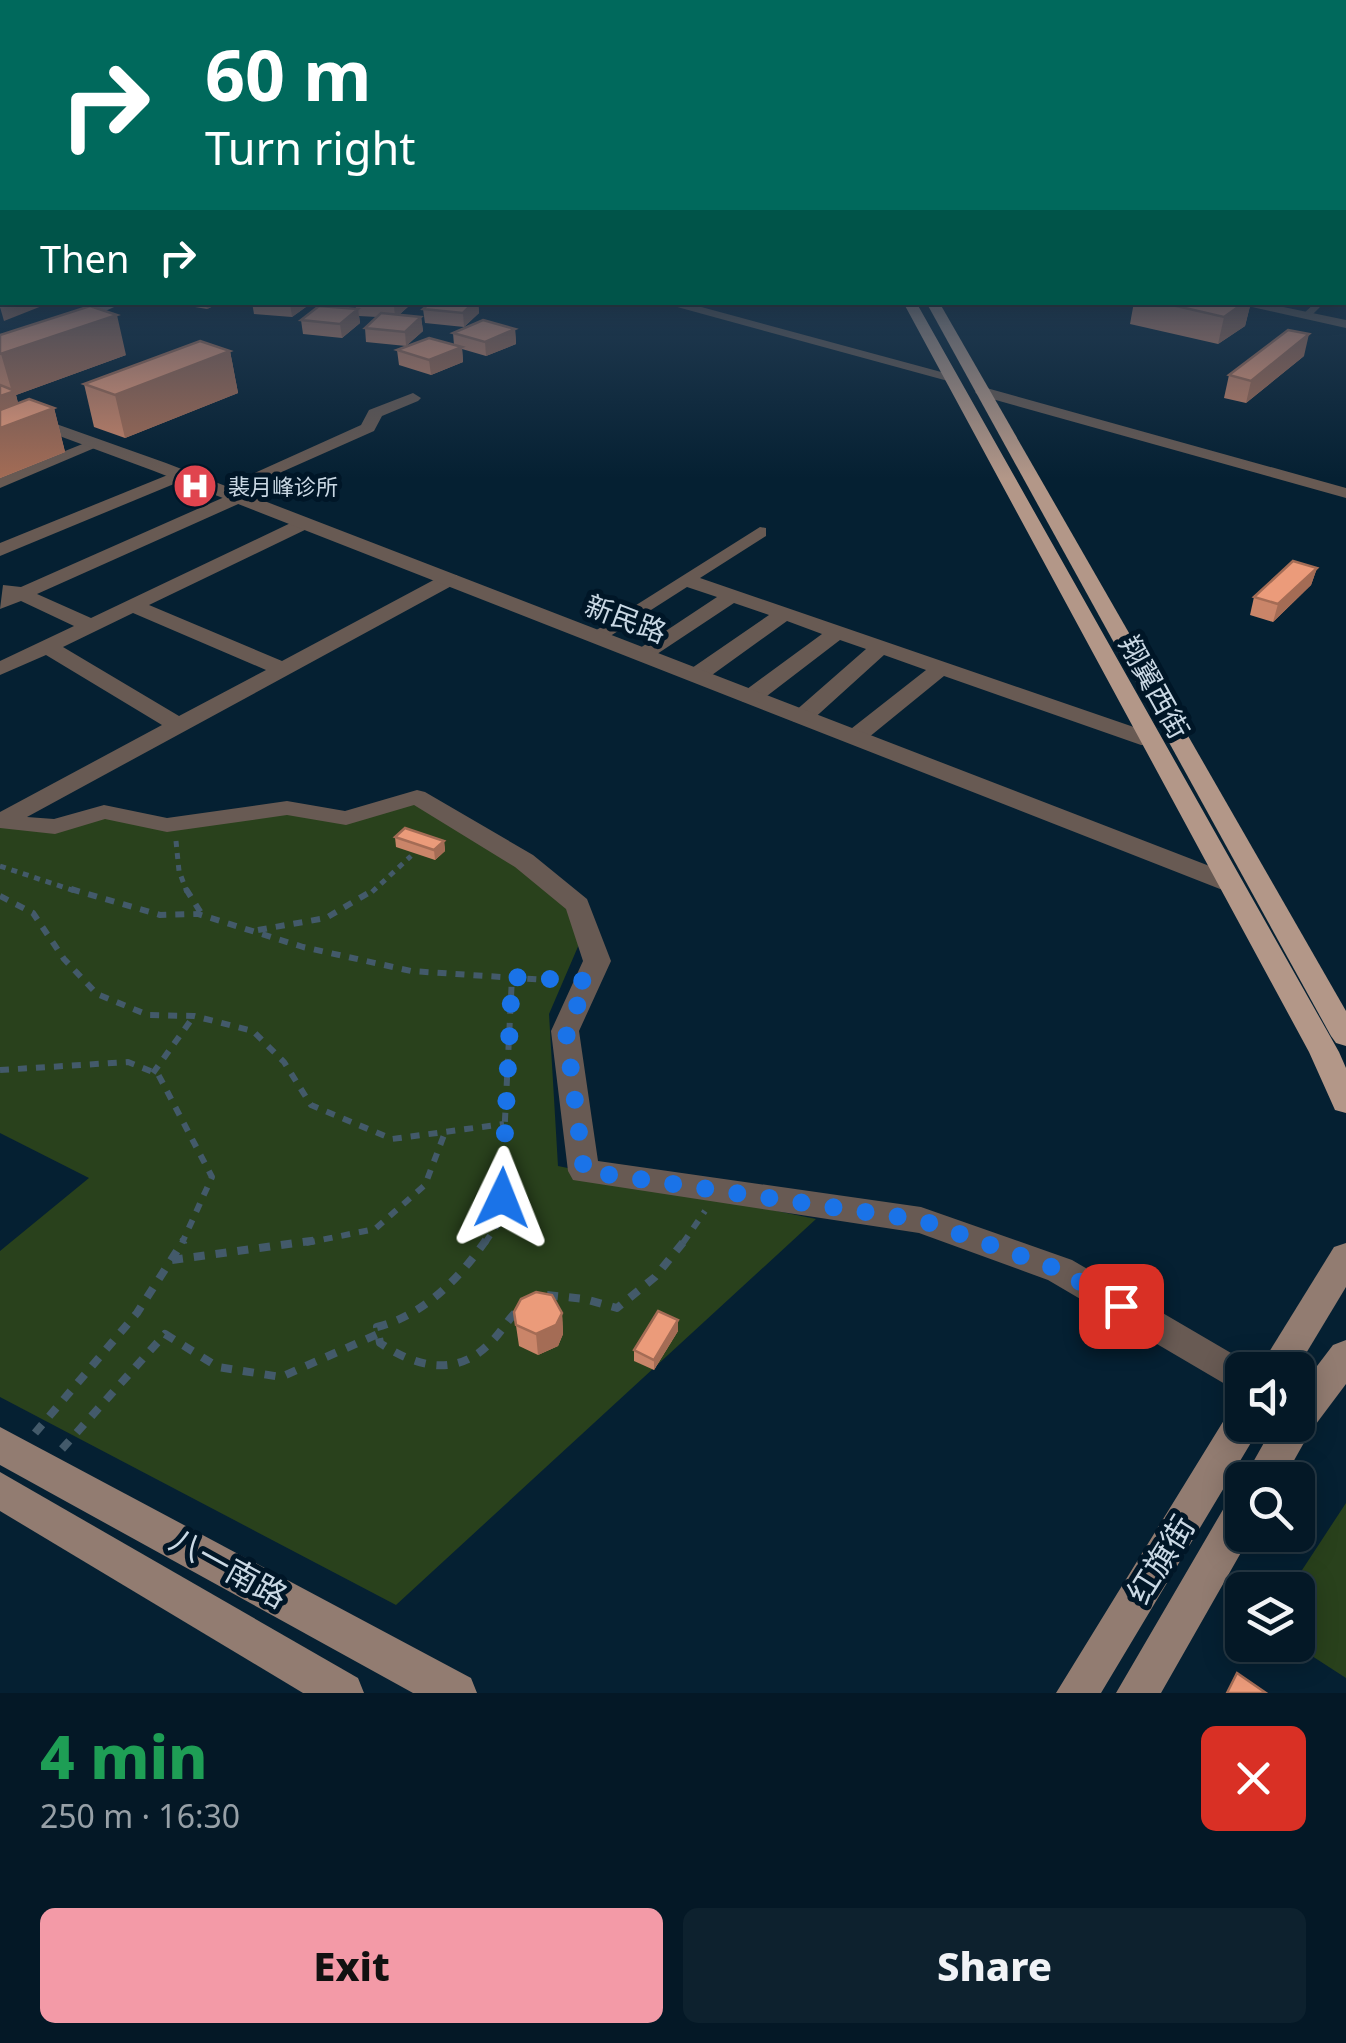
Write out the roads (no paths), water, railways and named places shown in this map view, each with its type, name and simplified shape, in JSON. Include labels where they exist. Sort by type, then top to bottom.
[{"type":"main road","points":[[63,321],[52,326],[66,321]]},
{"type":"main road","name":"翔翼西街","points":[[919,321],[1324,1052],[1346,1102]]},
{"type":"main road","name":"翔翼西街","points":[[943,321],[1346,1036]]},
{"type":"main road","points":[[1287,1352],[1346,1256]]},
{"type":"main road","points":[[1315,1398],[1346,1356]]},
{"type":"main road","name":"红旗街","points":[[1077,1693],[1231,1442]]},
{"type":"main road","name":"八一南路","points":[[15,1464],[344,1693]]},
{"type":"main road","name":"八一南路","points":[[15,1464],[456,1693]]},
{"type":"main road","name":"红旗街","points":[[1137,1693],[1225,1543]]},
{"type":"street","points":[[738,321],[948,376]]},
{"type":"street","points":[[982,392],[1069,413],[1346,493]]},
{"type":"street","points":[[0,603],[368,428],[376,413],[413,398]]},
{"type":"street","name":"新民路","points":[[0,408],[1230,883]]},
{"type":"street","points":[[0,483],[96,444]]},
{"type":"street","points":[[0,550],[180,475]]},
{"type":"street","points":[[0,670],[306,523]]},
{"type":"street","points":[[597,636],[760,532]]},
{"type":"street","points":[[0,821],[450,579]]},
{"type":"street","points":[[686,580],[1150,740]]},
{"type":"street","points":[[0,585],[92,626]]},
{"type":"street","points":[[644,654],[732,596]]},
{"type":"street","points":[[134,606],[283,669]]},
{"type":"street","points":[[698,676],[784,614]]},
{"type":"street","points":[[752,696],[838,632]]},
{"type":"street","points":[[48,647],[178,725]]},
{"type":"street","points":[[802,716],[881,647]]},
{"type":"street","points":[[855,738],[941,668]]},
{"type":"street","points":[[0,821],[55,827],[104,812],[167,825],[287,808],[346,818],[417,797],[524,861],[578,906],[597,962],[566,1031],[584,1171],[921,1220],[1060,1270],[1225,1368]]},
{"type":"place","name":"裴月峰诊所","points":[[195,486]]}]
